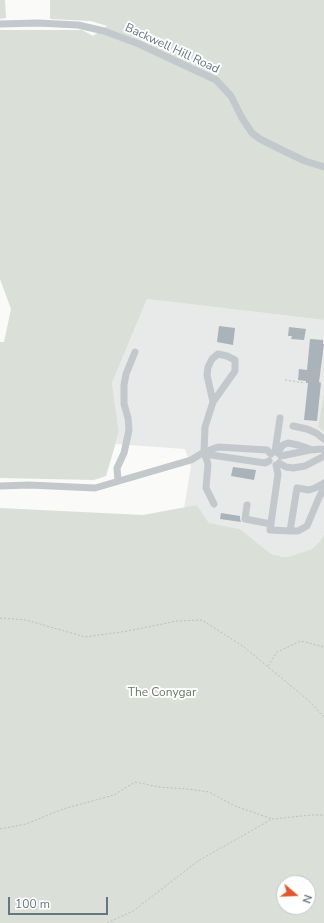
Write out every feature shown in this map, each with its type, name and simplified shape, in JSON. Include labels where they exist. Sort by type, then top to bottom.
[{"type":"street","name":"Backwell Hill Road","points":[[0,24],[38,23],[78,25],[104,31],[139,44],[216,80],[232,96],[242,118],[252,133],[260,139],[305,161],[324,167]]},
{"type":"street","points":[[118,481],[116,468],[124,453],[128,430],[128,418],[124,404],[124,385],[126,374],[135,352]]},
{"type":"street","points":[[213,402],[207,375],[208,367],[212,359],[218,354],[235,360],[235,371],[213,402],[205,427],[204,452],[208,464],[206,488],[214,504]]},
{"type":"street","points":[[280,418],[276,458],[278,474],[270,530],[298,531],[307,526],[324,487]]},
{"type":"street","points":[[293,426],[307,429],[324,439]]},
{"type":"street","points":[[276,458],[280,449],[288,443],[310,450]]},
{"type":"street","points":[[0,486],[29,485],[95,488],[191,460],[204,452],[218,447],[267,450],[286,467],[293,468],[305,466],[324,456]]},
{"type":"street","points":[[204,452],[211,455],[265,463],[276,458],[310,450],[324,450]]},
{"type":"street","points":[[290,531],[297,488],[309,490],[324,484]]},
{"type":"street","points":[[247,505],[245,519],[270,524]]},
{"type":"path","points":[[285,380],[305,383]]},
{"type":"path","points":[[0,618],[26,620],[85,637],[128,631],[177,621],[202,620],[244,647],[308,700],[324,717]]},
{"type":"path","points":[[267,666],[277,652],[301,641],[324,647]]},
{"type":"path","points":[[0,829],[26,824],[63,809],[114,795],[135,782],[159,787],[209,792],[235,806],[272,819]]},
{"type":"path","points":[[108,923],[133,911],[198,861],[272,819],[324,815]]},
{"type":"shaded area","points":[[147,299],[324,320],[324,391],[318,427],[324,432],[324,534],[320,541],[312,549],[284,557],[271,554],[240,529],[209,523],[197,505],[184,508],[191,467],[185,449],[116,444],[119,432],[112,383]]},
{"type":"green space","points":[[0,0],[5,0],[6,18],[0,19]]},
{"type":"green space","points":[[50,0],[324,0],[324,320],[147,299],[112,383],[119,432],[106,476],[94,480],[0,478],[0,342],[4,342],[11,309],[0,279],[0,30],[82,30],[93,36],[107,26],[91,21],[50,19]]},
{"type":"green space","points":[[324,391],[324,432],[318,427]]},
{"type":"green space","name":"The Conygar","points":[[197,505],[209,523],[240,529],[271,554],[284,557],[312,549],[320,541],[324,534],[324,923],[0,923],[0,508],[143,515]]},
{"type":"building","points":[[219,326],[235,328],[233,345],[217,342]]},
{"type":"building","points":[[289,327],[306,329],[304,340],[291,339],[292,336],[288,336]]},
{"type":"building","points":[[310,339],[323,340],[324,344],[319,382],[321,383],[317,421],[304,420],[308,383],[306,383],[306,381],[298,380],[299,369],[307,370]]},
{"type":"building","points":[[233,467],[256,470],[254,480],[231,476]]},
{"type":"building","points":[[221,513],[240,516],[241,522],[220,519]]}]
